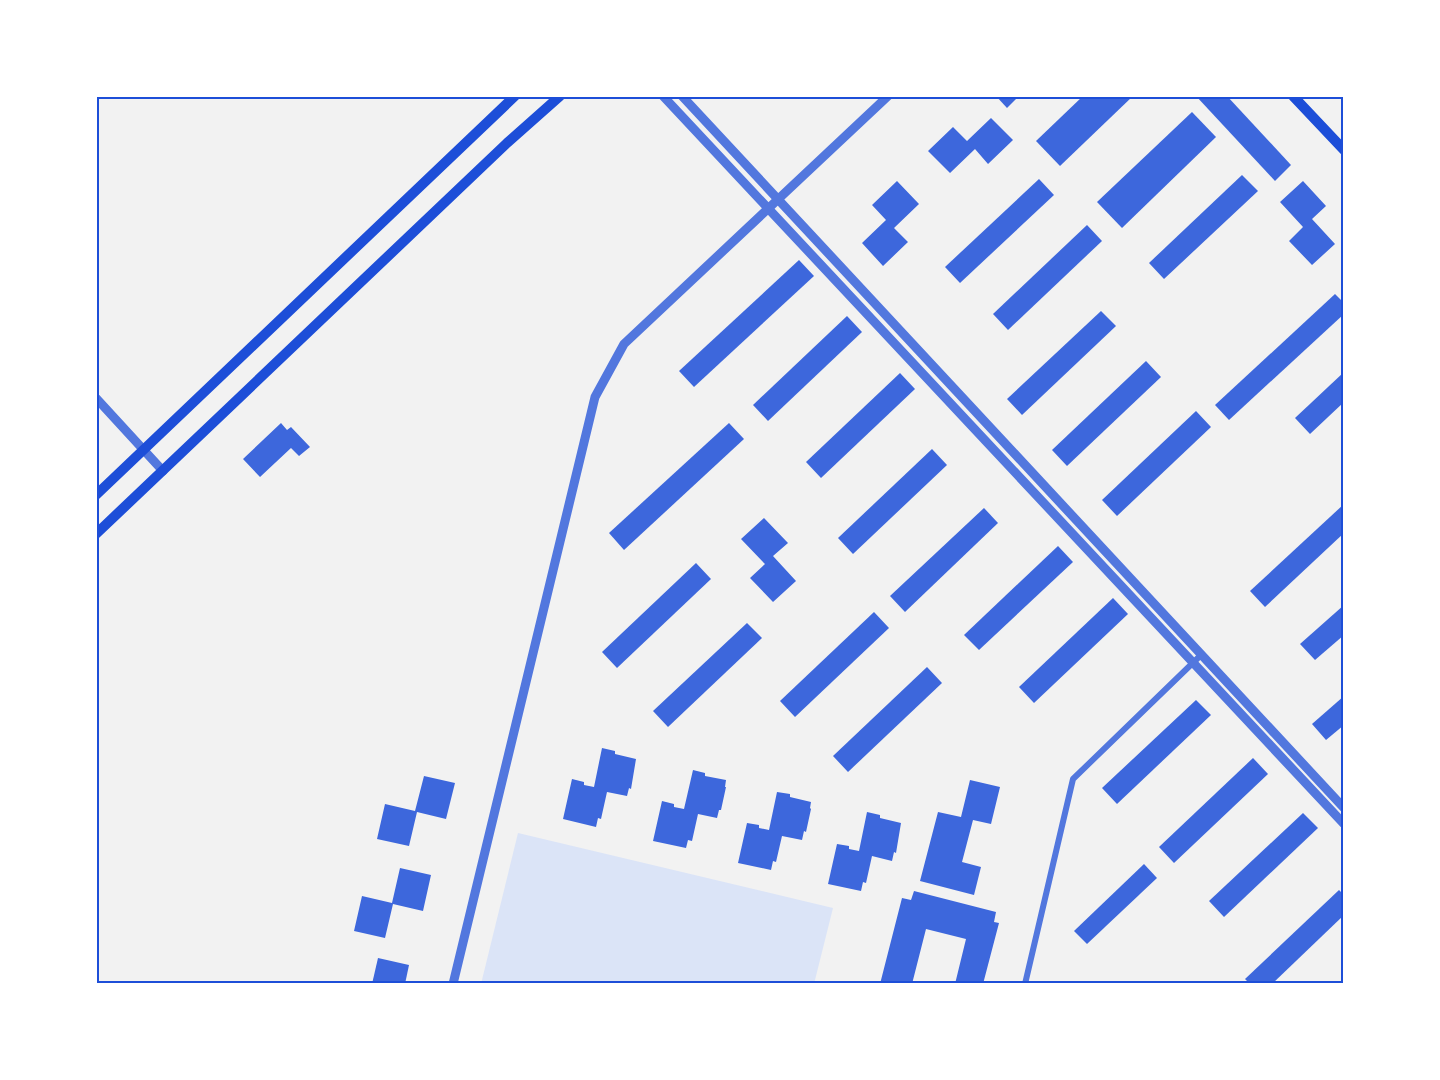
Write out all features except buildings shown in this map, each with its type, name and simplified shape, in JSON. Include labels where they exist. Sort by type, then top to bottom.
[{"type":"main road","points":[[96,495],[515,96]]},
{"type":"main road","points":[[96,534],[507,143],[560,96]]},
{"type":"main road","points":[[1293,96],[1344,150]]},
{"type":"street","points":[[663,96],[1344,824]]},
{"type":"street","points":[[682,96],[1344,808]]},
{"type":"street","points":[[453,984],[595,397],[624,344],[888,96]]},
{"type":"street","points":[[96,398],[163,471]]},
{"type":"street","points":[[1025,984],[1073,779],[1201,655]]},
{"type":"shaded area","points":[[518,833],[833,908],[814,984],[481,984]]}]
